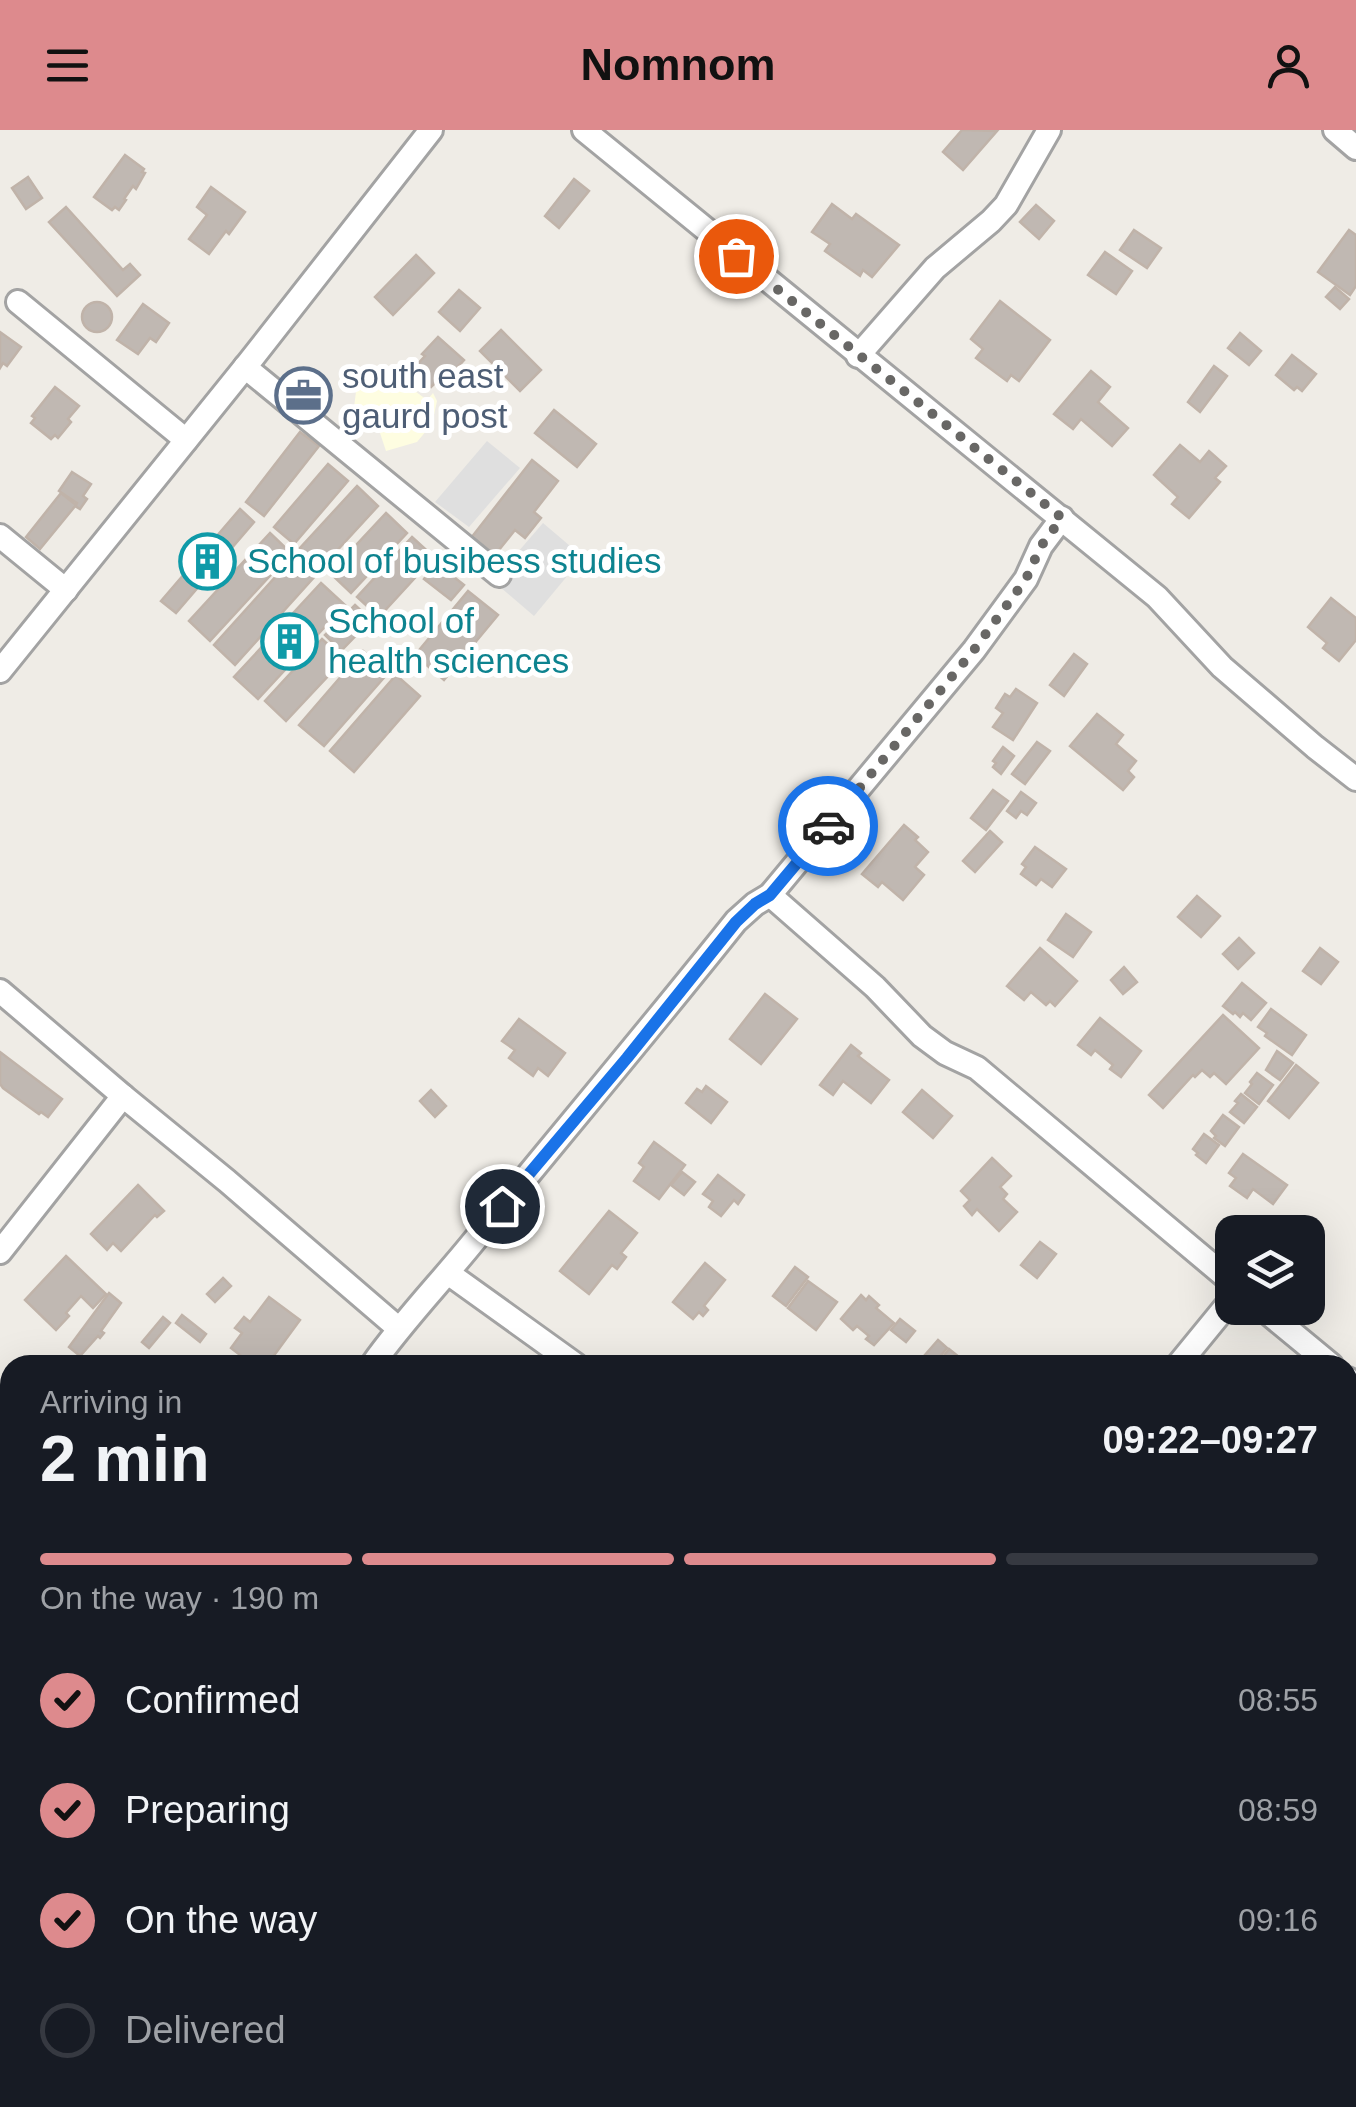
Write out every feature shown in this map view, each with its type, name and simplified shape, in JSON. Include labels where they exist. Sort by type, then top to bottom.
[{"type":"street","points":[[0,671],[431,130]]},
{"type":"street","points":[[584,130],[1157,597],[1222,667],[1315,748],[1356,778]]},
{"type":"street","points":[[858,356],[934,268],[1006,205],[1049,130]]},
{"type":"street","points":[[1335,130],[1356,148]]},
{"type":"street","points":[[18,302],[186,440]]},
{"type":"street","points":[[245,367],[493,569]]},
{"type":"street","points":[[379,1355],[736,922],[770,895],[874,773],[974,650],[1026,579],[1041,546],[1062,518]]},
{"type":"street","points":[[0,536],[66,590]]},
{"type":"street","points":[[770,895],[875,987],[922,1036],[977,1068],[1215,1268]]},
{"type":"street","points":[[0,991],[398,1328]]},
{"type":"street","points":[[0,1252],[123,1096]]},
{"type":"street","points":[[448,1273],[562,1355]]},
{"type":"street","points":[[1186,1355],[1215,1320]]},
{"type":"street","points":[[1283,1325],[1319,1355]]},
{"type":"shaded area","points":[[399,379],[427,400],[433,393],[437,401],[432,424],[417,442],[386,451],[378,427],[367,431],[352,423],[357,384]]},
{"type":"shaded area","points":[[487,441],[520,468],[469,527],[435,502]]},
{"type":"shaded area","points":[[543,523],[583,557],[534,616],[493,581]]},
{"type":"building","points":[[962,130],[997,131],[963,170],[943,152]]},
{"type":"building","points":[[125,155],[145,173],[119,210],[112,210],[94,197]]},
{"type":"building","points":[[28,177],[42,198],[26,209],[12,188]]},
{"type":"building","points":[[574,179],[589,191],[559,228],[545,216]]},
{"type":"building","points":[[211,187],[245,212],[209,254],[189,239],[207,215],[197,207]]},
{"type":"building","points":[[832,204],[852,219],[856,214],[899,245],[872,277],[863,270],[860,276],[825,251],[830,244],[812,232]]},
{"type":"building","points":[[1036,205],[1054,221],[1039,239],[1020,222]]},
{"type":"building","points":[[66,207],[123,270],[130,264],[140,275],[117,296],[49,222]]},
{"type":"building","points":[[1134,230],[1161,248],[1147,268],[1120,250]]},
{"type":"building","points":[[1349,230],[1356,235],[1356,286],[1350,295],[1318,272]]},
{"type":"building","points":[[1105,252],[1132,271],[1116,294],[1088,275]]},
{"type":"building","points":[[416,255],[434,273],[393,315],[375,297]]},
{"type":"building","points":[[1335,287],[1349,299],[1340,309],[1326,297]]},
{"type":"building","points":[[459,290],[480,308],[460,331],[439,312]]},
{"type":"building","points":[[1000,301],[1050,340],[1019,381],[1011,375],[1007,381],[976,358],[983,349],[971,339]]},
{"type":"building","points":[[97,302],[108,306],[112,317],[108,328],[97,332],[86,328],[82,317],[86,306]]},
{"type":"building","points":[[143,304],[169,323],[156,342],[150,338],[138,354],[117,340]]},
{"type":"building","points":[[501,330],[541,370],[520,391],[480,351]]},
{"type":"building","points":[[0,332],[21,347],[7,366],[3,363],[0,368]]},
{"type":"building","points":[[1240,333],[1261,351],[1249,365],[1228,348]]},
{"type":"building","points":[[438,337],[464,360],[445,381],[441,377],[431,387],[412,370]]},
{"type":"building","points":[[1292,355],[1316,374],[1302,391],[1297,387],[1294,390],[1276,375]]},
{"type":"building","points":[[1214,366],[1227,376],[1200,412],[1188,402]]},
{"type":"building","points":[[1091,371],[1110,387],[1098,402],[1128,428],[1112,446],[1081,419],[1073,429],[1054,414]]},
{"type":"building","points":[[55,387],[79,406],[58,438],[55,435],[51,439],[31,423],[35,418],[32,416]]},
{"type":"building","points":[[554,410],[596,444],[577,467],[535,433]]},
{"type":"building","points":[[300,432],[319,446],[264,516],[246,502]]},
{"type":"building","points":[[1180,445],[1200,462],[1209,451],[1226,466],[1215,478],[1220,482],[1189,518],[1172,504],[1178,497],[1154,475]]},
{"type":"building","points":[[532,460],[558,481],[534,512],[541,518],[525,538],[515,530],[494,556],[471,538]]},
{"type":"building","points":[[328,464],[348,481],[294,544],[274,527]]},
{"type":"building","points":[[72,472],[91,484],[80,509],[59,491]]},
{"type":"building","points":[[357,486],[378,506],[321,568],[300,548]]},
{"type":"building","points":[[61,493],[76,505],[40,549],[26,537]]},
{"type":"building","name":"School of busibess studies","points":[[240,509],[254,522],[176,613],[161,601]]},
{"type":"building","points":[[386,513],[407,533],[351,593],[330,573]]},
{"type":"building","points":[[270,533],[291,553],[210,641],[189,621]]},
{"type":"building","points":[[412,537],[434,557],[379,617],[357,597]]},
{"type":"building","points":[[295,555],[316,575],[235,665],[214,645]]},
{"type":"building","points":[[436,563],[464,585],[451,600],[424,579]]},
{"type":"building","name":"School of health sciences","points":[[321,583],[345,605],[258,699],[234,677]]},
{"type":"building","points":[[468,591],[498,615],[444,680],[415,655]]},
{"type":"building","points":[[1331,598],[1356,618],[1356,640],[1339,661],[1323,648],[1327,643],[1308,627]]},
{"type":"building","points":[[355,605],[371,620],[341,651],[325,635]]},
{"type":"building","points":[[322,639],[344,659],[286,721],[265,701]]},
{"type":"building","points":[[363,651],[389,672],[324,746],[299,725]]},
{"type":"building","points":[[1074,654],[1087,664],[1064,696],[1050,685]]},
{"type":"building","points":[[396,675],[420,696],[354,772],[330,751]]},
{"type":"building","points":[[1016,689],[1037,703],[1013,740],[993,727],[1003,713],[996,708],[1005,694],[1010,697]]},
{"type":"building","points":[[1097,714],[1123,735],[1116,744],[1136,761],[1128,771],[1134,777],[1123,790],[1070,746]]},
{"type":"building","points":[[1037,742],[1050,751],[1025,784],[1012,774]]},
{"type":"building","points":[[1003,747],[1014,756],[1001,774],[993,767],[993,761]]},
{"type":"building","points":[[993,790],[1008,801],[986,830],[971,818]]},
{"type":"building","points":[[1021,792],[1036,803],[1027,815],[1021,811],[1016,818],[1007,811]]},
{"type":"building","points":[[904,825],[928,852],[915,867],[924,875],[903,900],[882,882],[878,887],[862,874]]},
{"type":"building","points":[[990,831],[1002,842],[975,872],[963,861]]},
{"type":"building","points":[[1035,847],[1066,869],[1052,887],[1041,879],[1036,885],[1021,874],[1026,867],[1022,864]]},
{"type":"building","points":[[1197,896],[1220,916],[1201,937],[1178,917]]},
{"type":"building","points":[[1066,914],[1091,932],[1073,957],[1048,940]]},
{"type":"building","points":[[1239,938],[1254,953],[1238,969],[1223,954]]},
{"type":"building","points":[[1040,948],[1077,981],[1055,1006],[1050,1001],[1046,1005],[1031,992],[1024,1000],[1007,986]]},
{"type":"building","points":[[1320,948],[1338,962],[1321,984],[1303,971]]},
{"type":"building","points":[[1124,967],[1137,982],[1123,994],[1111,980]]},
{"type":"building","points":[[1242,983],[1266,1003],[1251,1020],[1223,1006]]},
{"type":"building","points":[[765,994],[797,1019],[761,1064],[730,1039]]},
{"type":"building","points":[[1271,1009],[1306,1035],[1292,1055],[1258,1027]]},
{"type":"building","points":[[1223,1015],[1259,1048],[1226,1084],[1214,1073],[1210,1077],[1202,1070],[1163,1108],[1149,1095]]},
{"type":"building","points":[[1100,1018],[1141,1051],[1121,1077],[1095,1050],[1091,1055],[1078,1045]]},
{"type":"building","points":[[519,1019],[565,1053],[548,1076],[538,1068],[533,1076],[509,1058],[515,1050],[502,1041]]},
{"type":"building","points":[[851,1045],[861,1053],[858,1056],[889,1080],[871,1103],[843,1081],[833,1095],[820,1085]]},
{"type":"building","points":[[1277,1051],[1293,1063],[1280,1080],[1266,1070]]},
{"type":"building","points":[[0,1052],[62,1099],[48,1117],[0,1084]]},
{"type":"building","points":[[1296,1065],[1318,1083],[1289,1118],[1268,1101]]},
{"type":"building","points":[[1257,1073],[1273,1085],[1259,1104],[1245,1093]]},
{"type":"building","points":[[706,1086],[727,1102],[711,1123],[686,1103],[697,1089],[702,1092]]},
{"type":"building","points":[[431,1090],[446,1106],[435,1117],[420,1101]]},
{"type":"building","points":[[922,1090],[952,1116],[933,1138],[903,1112]]},
{"type":"building","points":[[1241,1094],[1257,1107],[1244,1123],[1230,1112]]},
{"type":"building","points":[[1223,1115],[1239,1127],[1225,1146],[1211,1131]]},
{"type":"building","points":[[1204,1134],[1219,1145],[1206,1163],[1193,1149]]},
{"type":"building","points":[[654,1142],[685,1165],[659,1199],[634,1181],[644,1167],[639,1163]]},
{"type":"building","points":[[1243,1154],[1287,1185],[1273,1204],[1253,1189],[1247,1198],[1230,1186],[1236,1178],[1229,1173]]},
{"type":"building","points":[[992,1158],[1011,1176],[1000,1187],[1007,1194],[1003,1199],[1017,1212],[999,1231],[977,1209],[972,1215],[964,1206],[970,1200],[961,1191]]},
{"type":"building","points":[[682,1172],[695,1182],[684,1195],[671,1185]]},
{"type":"building","points":[[718,1175],[744,1195],[738,1204],[734,1200],[721,1216],[709,1207],[713,1201],[703,1194]]},
{"type":"building","points":[[138,1185],[164,1211],[155,1215],[121,1251],[113,1243],[107,1250],[91,1234]]},
{"type":"building","points":[[609,1211],[637,1233],[621,1253],[626,1257],[617,1269],[612,1265],[589,1294],[560,1271]]},
{"type":"building","points":[[1040,1242],[1056,1254],[1037,1278],[1021,1265]]},
{"type":"building","points":[[66,1256],[106,1294],[93,1308],[81,1296],[56,1330],[25,1300]]},
{"type":"building","points":[[705,1263],[725,1280],[704,1306],[708,1310],[693,1319],[673,1302]]},
{"type":"building","points":[[795,1267],[808,1277],[786,1306],[773,1296]]},
{"type":"building","points":[[223,1278],[231,1286],[215,1302],[207,1294]]},
{"type":"building","points":[[808,1281],[837,1302],[816,1330],[788,1308]]},
{"type":"building","points":[[109,1293],[121,1303],[101,1331],[104,1333],[81,1355],[69,1347]]},
{"type":"building","points":[[861,1295],[866,1300],[869,1296],[879,1305],[876,1308],[894,1323],[874,1345],[857,1326],[853,1330],[841,1319]]},
{"type":"building","points":[[269,1297],[300,1320],[274,1355],[240,1355],[231,1348],[242,1333],[235,1328],[244,1317],[250,1322]]},
{"type":"building","points":[[182,1315],[206,1334],[200,1342],[176,1323]]},
{"type":"building","points":[[163,1317],[170,1323],[149,1348],[142,1342]]},
{"type":"building","points":[[900,1319],[915,1331],[906,1342],[891,1330]]},
{"type":"building","points":[[938,1340],[947,1348],[941,1355],[925,1355]]},
{"type":"way so far","points":[[736,256],[1062,518],[1041,546],[1026,579],[974,650],[828,826]]},
{"type":"place","name":"south east gaurd post","points":[[303,396]]},
{"type":"place","name":"School of busibess studies","points":[[208,561]]},
{"type":"place","name":"School of health sciences","points":[[289,641]]},
{"type":"route","points":[[502,1206],[736,922],[770,895],[828,826]]}]
